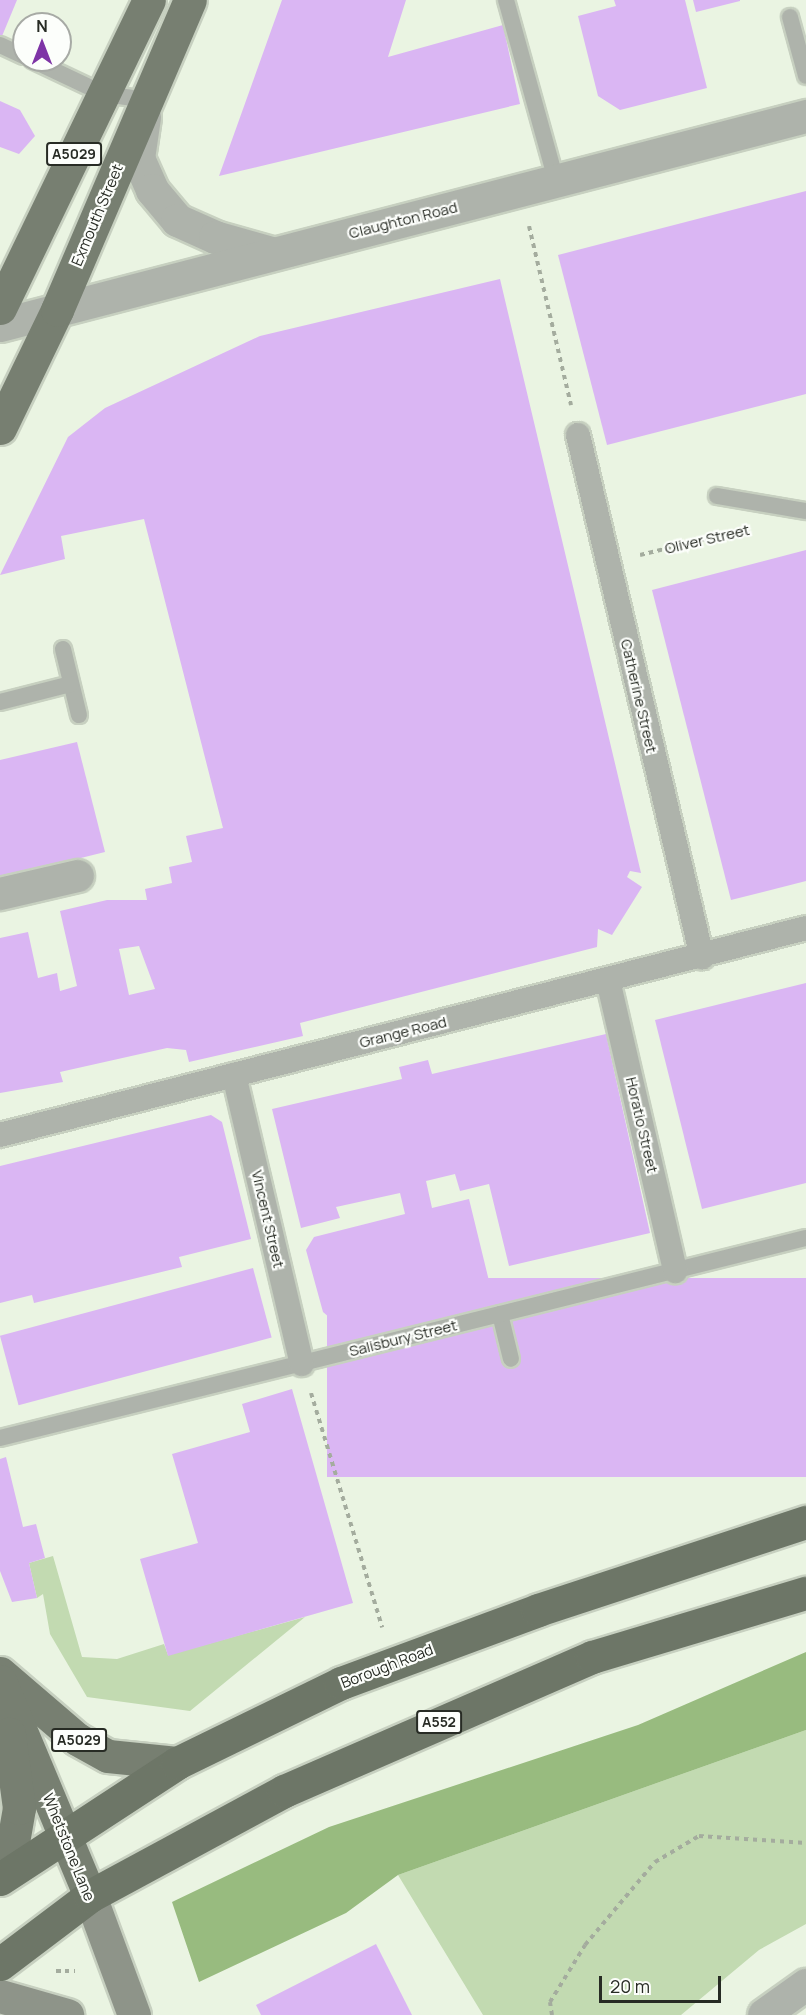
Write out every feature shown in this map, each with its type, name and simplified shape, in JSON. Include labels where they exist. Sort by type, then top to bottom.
[{"type":"highway","name":"Borough Road","points":[[0,1879],[177,1763],[341,1683],[662,1567],[806,1522]]},
{"type":"highway","name":"A552","points":[[0,1964],[90,1896],[284,1791],[442,1720],[592,1657],[806,1593]]},
{"type":"main road","name":"A5029","points":[[0,308],[149,0]]},
{"type":"main road","name":"Exmouth Street","points":[[0,428],[57,310],[190,0]]},
{"type":"main road","name":"A5029","points":[[0,1673],[77,1739],[108,1756],[177,1763]]},
{"type":"main road","name":"Whetstone Lane","points":[[0,1681],[90,1896],[134,2015]]},
{"type":"main road","name":"Whetstone Lane","points":[[0,1693],[19,1808],[12,1848],[0,1872]]},
{"type":"main road","points":[[0,1996],[67,2015]]},
{"type":"street","points":[[147,100],[138,158],[152,190],[177,220],[215,237],[273,253]]},
{"type":"street","name":"Claughton Road","points":[[0,325],[806,116]]},
{"type":"street","name":"Catherine Street","points":[[578,435],[702,957]]},
{"type":"street","points":[[0,894],[78,876]]},
{"type":"street","name":"Grange Road","points":[[0,1135],[702,957],[806,928]]},
{"type":"street","name":"Horatio Street","points":[[608,980],[675,1271]]},
{"type":"street","name":"Vincent Street","points":[[234,1075],[302,1364]]},
{"type":"street","points":[[764,2015],[806,1985]]},
{"type":"lane","points":[[506,0],[556,180]]},
{"type":"lane","points":[[790,17],[806,76]]},
{"type":"lane","points":[[57,72],[104,94],[147,100]]},
{"type":"lane","name":"Oliver Street","points":[[717,496],[806,511]]},
{"type":"lane","points":[[63,650],[79,715]]},
{"type":"lane","points":[[0,702],[71,684]]},
{"type":"lane","name":"Salisbury Street","points":[[0,1438],[806,1238]]},
{"type":"lane","points":[[500,1314],[511,1359]]},
{"type":"path","points":[[521,190],[578,435]]},
{"type":"path","name":"Oliver Street","points":[[608,563],[751,528]]},
{"type":"path","points":[[302,1364],[393,1664]]},
{"type":"path","points":[[552,2015],[550,2002],[585,1945],[655,1862],[699,1836],[806,1843]]},
{"type":"path","points":[[56,1971],[75,1971]]},
{"type":"green space","points":[[53,1556],[82,1657],[117,1659],[164,1644],[168,1655],[305,1617],[190,1711],[87,1697],[50,1634],[43,1594],[37,1598],[29,1563]]},
{"type":"green space","points":[[806,1652],[806,1730],[398,1875],[346,1913],[199,1982],[172,1902],[329,1827],[638,1725]]},
{"type":"green space","points":[[806,1730],[806,1924],[759,1950],[681,2015],[483,2015],[398,1875]]},
{"type":"building","points":[[0,0],[17,0],[12,12],[0,41]]},
{"type":"building","points":[[282,0],[406,0],[388,57],[503,25],[520,104],[219,176]]},
{"type":"building","points":[[614,0],[685,0],[707,88],[620,110],[598,96],[578,16],[616,6]]},
{"type":"building","points":[[693,0],[740,0],[740,1],[696,12]]},
{"type":"building","points":[[0,101],[20,110],[35,136],[19,154],[0,147]]},
{"type":"building","points":[[806,191],[806,394],[607,445],[558,255]]},
{"type":"building","points":[[500,279],[641,873],[630,871],[627,877],[642,887],[612,935],[598,929],[597,947],[300,1023],[303,1036],[189,1062],[186,1050],[167,1048],[60,1072],[63,1082],[0,1093],[0,938],[28,932],[38,978],[57,973],[60,991],[77,986],[60,911],[107,900],[147,900],[145,889],[172,883],[169,867],[192,862],[186,836],[223,828],[144,519],[61,536],[65,559],[0,575],[68,437],[105,408],[260,336]],"holes":[[[139,946],[155,989],[129,995],[119,949]]]},
{"type":"building","points":[[806,550],[806,881],[731,900],[652,590]]},
{"type":"building","points":[[77,742],[105,852],[0,878],[0,760]]},
{"type":"building","points":[[806,983],[806,1183],[702,1209],[655,1020]]},
{"type":"building","points":[[606,1034],[650,1233],[509,1266],[489,1184],[460,1191],[455,1174],[426,1181],[432,1208],[469,1199],[490,1285],[336,1323],[323,1312],[306,1250],[314,1237],[405,1214],[400,1193],[336,1207],[340,1218],[301,1228],[272,1109],[402,1079],[399,1067],[428,1060],[432,1074]]},
{"type":"building","points":[[211,1115],[222,1122],[251,1239],[179,1257],[182,1267],[34,1303],[32,1295],[0,1303],[0,1166]]},
{"type":"building","points":[[253,1268],[272,1338],[19,1405],[0,1336]]},
{"type":"building","points":[[327,1278],[806,1278],[806,1477],[327,1477]]},
{"type":"building","points":[[292,1389],[353,1603],[168,1656],[140,1559],[198,1543],[172,1454],[250,1432],[242,1404]]},
{"type":"building","points":[[6,1457],[23,1527],[36,1524],[45,1558],[29,1563],[37,1598],[12,1602],[0,1571],[0,1459]]},
{"type":"building","points":[[376,1944],[412,2015],[261,2015],[256,2005]]}]
